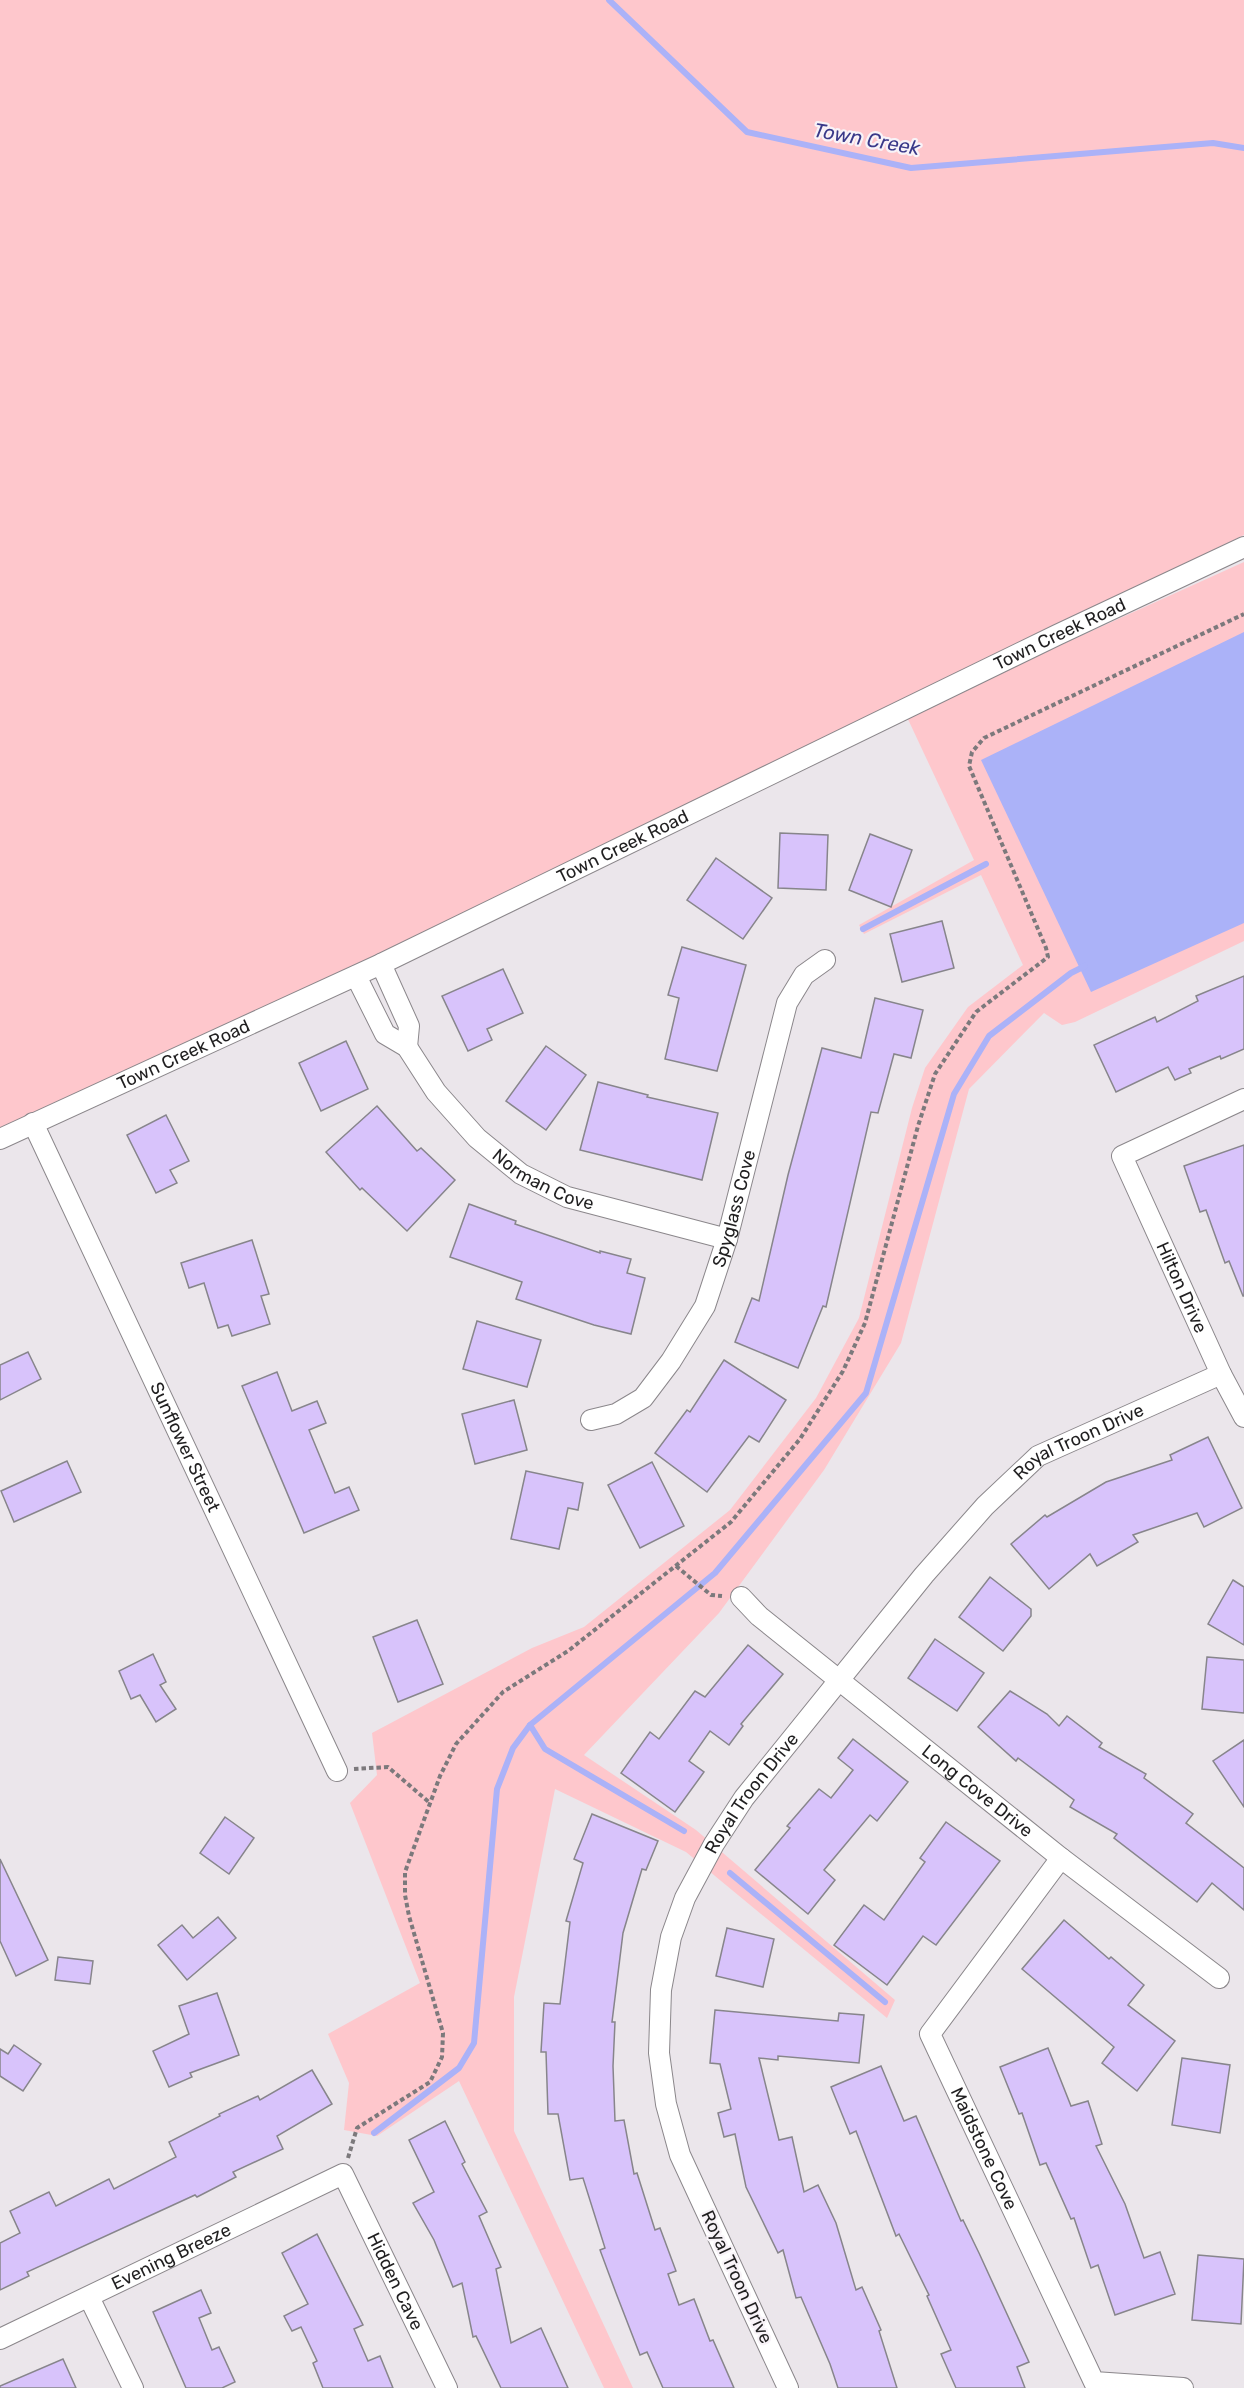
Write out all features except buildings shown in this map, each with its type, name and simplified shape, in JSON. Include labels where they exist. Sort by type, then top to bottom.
[{"type":"street","name":"Town Creek Road","points":[[0,1139],[356,976],[1057,635],[1244,547]]},
{"type":"street","name":"Spyglass Cove","points":[[591,1420],[616,1414],[643,1398],[671,1361],[705,1305],[726,1239],[787,1002],[804,975],[825,960]]},
{"type":"street","name":"Norman Cove","points":[[381,964],[409,1026],[407,1047]]},
{"type":"street","name":"Norman Cove","points":[[356,976],[385,1034],[407,1047],[436,1092],[477,1138],[521,1174],[567,1197],[726,1239]]},
{"type":"street","name":"Hilton Drive","points":[[1244,1099],[1122,1156],[1221,1374],[1244,1417]]},
{"type":"street","name":"Sunflower Street","points":[[33,1123],[337,1771]]},
{"type":"street","name":"Royal Troon Drive","points":[[788,2388],[681,2155],[666,2104],[659,2053],[661,1990],[671,1937],[685,1898],[714,1844],[744,1798],[838,1678],[985,1506],[1038,1456],[1221,1374]]},
{"type":"street","name":"Long Cove Drive","points":[[741,1598],[759,1616],[1061,1858],[1219,1978]]},
{"type":"street","name":"Maidstone Cove","points":[[1061,1858],[930,2034],[1094,2382],[1184,2388]]},
{"type":"street","name":"Evening Breeze","points":[[0,2339],[343,2174]]},
{"type":"street","name":"Hidden Cave","points":[[343,2174],[447,2388]]},
{"type":"street","points":[[89,2297],[133,2388]]},
{"type":"path","points":[[343,2174],[357,2128],[430,2082],[442,2057],[443,2033],[405,1894],[405,1872],[440,1776],[456,1744],[503,1692],[568,1651],[731,1522],[800,1439],[843,1371],[865,1323],[918,1126],[935,1074],[976,1012],[1048,957],[969,766],[972,752],[984,738],[1244,614]]},
{"type":"path","points":[[676,1566],[711,1595],[741,1598]]},
{"type":"path","points":[[337,1771],[376,1766],[388,1767],[430,1803]]},
{"type":"shaded area","points":[[0,0],[1244,0],[1244,535],[0,1138]]},
{"type":"shaded area","points":[[1244,562],[1244,941],[1075,1022],[1062,1025],[1044,1013],[969,1089],[901,1343],[824,1470],[719,1613],[584,1755],[696,1830],[895,2000],[887,2018],[686,1852],[555,1789],[514,1997],[514,2131],[633,2388],[604,2388],[459,2081],[377,2136],[344,2130],[349,2083],[328,2034],[420,1983],[350,1803],[377,1775],[372,1733],[532,1648],[584,1627],[730,1510],[816,1398],[859,1318],[912,1108],[925,1068],[968,1007],[1023,965],[981,875],[864,934],[859,925],[974,860],[906,715]]},
{"type":"water","points":[[1244,632],[1244,923],[1091,992],[981,760]]},
{"type":"waterway","name":"Town Creek","points":[[609,0],[747,132],[911,168],[1213,143],[1244,148]]},
{"type":"waterway","points":[[863,929],[986,864]]},
{"type":"waterway","points":[[374,2133],[459,2068],[474,2043],[497,1789],[513,1748],[530,1725],[715,1573],[866,1393],[954,1094],[989,1036],[1071,973],[1085,966]]},
{"type":"waterway","points":[[530,1725],[545,1749],[684,1831]]},
{"type":"waterway","points":[[730,1873],[885,2002]]}]
